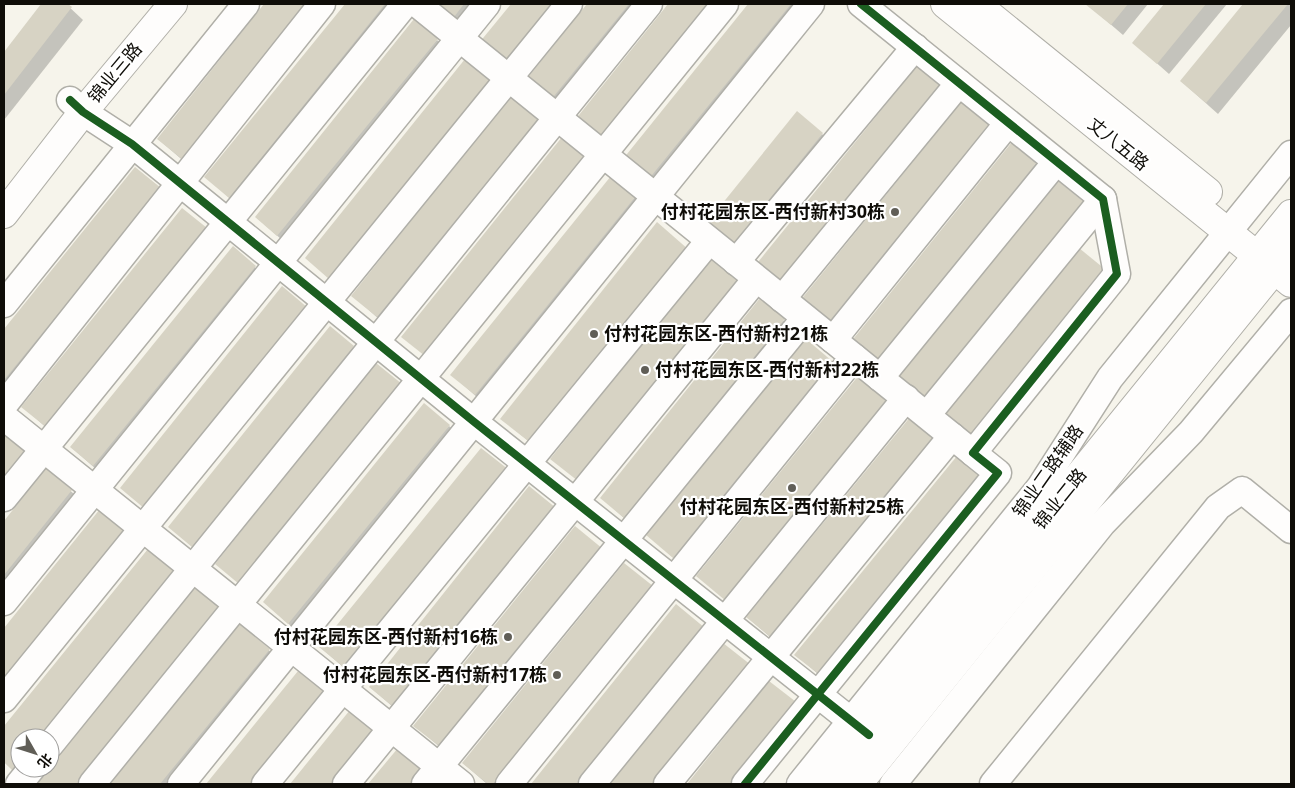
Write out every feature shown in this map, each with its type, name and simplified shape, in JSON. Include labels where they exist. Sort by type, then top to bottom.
[{"type":"main road","name":"锦业三路","points":[[4,214],[149,4]]},
{"type":"main road","name":"锦业三路","points":[[4,185],[173,4]]},
{"type":"main road","name":"丈八五路","points":[[944,4],[1280,259]]},
{"type":"main road","name":"丈八五路","points":[[976,4],[1234,225]]},
{"type":"main road","name":"锦业二路","points":[[839,783],[1280,259],[1291,214]]},
{"type":"main road","name":"锦业二路","points":[[839,783],[860,728],[1280,259]]},
{"type":"street","points":[[4,304],[246,4]]},
{"type":"street","points":[[4,405],[322,4]]},
{"type":"street","points":[[4,498],[405,4]]},
{"type":"street","points":[[416,4],[998,473],[745,784]]},
{"type":"street","points":[[4,602],[487,4]]},
{"type":"street","points":[[4,699],[569,4]]},
{"type":"street","points":[[60,733],[649,4]]},
{"type":"street","points":[[92,784],[725,4]]},
{"type":"street","points":[[181,784],[811,4]]},
{"type":"street","points":[[861,4],[1104,199],[1117,274],[973,453]]},
{"type":"street","points":[[736,262],[915,47]]},
{"type":"street","points":[[782,299],[959,83]]},
{"type":"street","points":[[77,106],[132,144],[473,421],[860,728]]},
{"type":"street","points":[[833,340],[1008,123]]},
{"type":"street","name":"锦业二路辅路","points":[[800,784],[860,728],[1040,487],[1110,378],[1291,154]]},
{"type":"street","points":[[880,378],[1056,162]]},
{"type":"street","points":[[927,415],[1104,199]]},
{"type":"street","points":[[266,784],[709,241]]},
{"type":"street","points":[[346,784],[756,279]]},
{"type":"street","points":[[893,784],[1102,524],[1191,432],[1291,312]]},
{"type":"street","points":[[432,775],[805,318]]},
{"type":"street","points":[[509,784],[854,357]]},
{"type":"street","points":[[592,784],[906,398]]},
{"type":"street","points":[[4,418],[239,604],[391,729],[432,775],[461,784]]},
{"type":"street","points":[[668,784],[952,436]]},
{"type":"street","points":[[992,784],[1218,507],[1242,490],[1291,530]]},
{"type":"street","points":[[4,776],[14,784]]},
{"type":"building","points":[[41,4],[68,4],[72,7],[4,95],[4,52]]},
{"type":"building","points":[[264,4],[307,4],[182,159],[157,139]]},
{"type":"building","points":[[345,4],[385,4],[229,198],[204,177]]},
{"type":"building","points":[[430,4],[464,4],[451,21]]},
{"type":"building","points":[[511,4],[552,4],[504,63],[479,43]]},
{"type":"building","points":[[587,4],[629,4],[550,101],[525,81]]},
{"type":"building","points":[[668,4],[711,4],[600,140],[575,120]]},
{"type":"building","points":[[748,4],[791,4],[648,180],[623,159]]},
{"type":"building","points":[[1085,4],[1128,4],[1111,25]]},
{"type":"building","points":[[1164,4],[1206,4],[1157,64],[1132,43]]},
{"type":"building","points":[[1243,4],[1288,4],[1206,103],[1180,81]]},
{"type":"building","points":[[414,19],[438,39],[277,236],[255,217]]},
{"type":"building","points":[[465,59],[490,81],[329,279],[305,258]]},
{"type":"building","points":[[917,66],[940,86],[777,286],[754,267]]},
{"type":"building","points":[[510,96],[538,119],[377,317],[351,296]]},
{"type":"building","name":"付村花园东区-西付新村30栋","points":[[963,100],[990,123],[827,324],[799,302]]},
{"type":"building","points":[[797,111],[823,133],[731,247],[705,225]]},
{"type":"building","points":[[562,137],[587,157],[425,356],[401,337]]},
{"type":"building","points":[[1012,142],[1037,162],[874,363],[850,343]]},
{"type":"building","points":[[135,167],[161,188],[4,380],[4,329]]},
{"type":"building","points":[[611,176],[636,196],[475,395],[450,375]]},
{"type":"building","points":[[1057,180],[1085,203],[922,402],[896,380]]},
{"type":"building","points":[[182,208],[207,228],[46,427],[21,407]]},
{"type":"building","name":"付村花园东区-西付新村21栋","points":[[657,222],[689,250],[532,444],[500,419]]},
{"type":"building","points":[[233,246],[256,266],[93,466],[70,447]]},
{"type":"building","points":[[1079,248],[1106,270],[968,440],[942,417]]},
{"type":"building","name":"付村花园东区-西付新村22栋","points":[[711,258],[740,282],[578,481],[550,459]]},
{"type":"building","points":[[282,286],[308,308],[145,509],[120,488]]},
{"type":"building","points":[[760,298],[785,319],[624,518],[600,498]]},
{"type":"building","points":[[330,326],[354,346],[192,547],[168,527]]},
{"type":"building","points":[[806,339],[832,361],[673,558],[646,535]]},
{"type":"building","points":[[376,363],[402,384],[239,584],[215,564]]},
{"type":"building","name":"付村花园东区-西付新村25栋","points":[[859,375],[888,400],[726,601],[696,576]]},
{"type":"building","points":[[424,403],[450,425],[288,624],[263,602]]},
{"type":"building","points":[[911,416],[937,437],[772,638],[746,617]]},
{"type":"building","points":[[4,433],[26,451],[4,479]]},
{"type":"building","points":[[481,448],[509,470],[346,669],[319,647]]},
{"type":"building","points":[[957,456],[983,477],[820,675],[794,655]]},
{"type":"building","points":[[46,468],[72,490],[4,575],[4,521]]},
{"type":"building","points":[[529,486],[556,508],[396,709],[369,687]]},
{"type":"building","points":[[100,509],[127,531],[4,682],[4,628]]},
{"type":"building","name":"付村花园东区-西付新村16栋","points":[[575,526],[603,549],[442,748],[413,726]]},
{"type":"building","points":[[148,549],[174,570],[46,728],[10,728],[10,768],[4,762],[4,726]]},
{"type":"building","name":"付村花园东区-西付新村17栋","points":[[624,563],[653,586],[493,784],[488,784],[462,763]]},
{"type":"building","points":[[194,587],[221,609],[78,784],[35,784],[40,778],[60,778],[60,753]]},
{"type":"building","points":[[676,604],[705,628],[578,784],[531,784]]},
{"type":"building","points":[[240,624],[270,649],[160,784],[110,784]]},
{"type":"building","points":[[723,643],[751,665],[654,784],[610,784]]},
{"type":"building","points":[[298,671],[327,694],[254,784],[206,784]]},
{"type":"building","points":[[769,681],[800,705],[735,784],[687,784]]},
{"type":"building","points":[[350,710],[375,731],[332,784],[290,784]]},
{"type":"building","points":[[398,748],[423,769],[411,784],[368,784]]},
{"type":"cycle path","points":[[745,784],[998,473],[973,453],[1117,274],[1103,199],[861,4]]},
{"type":"cycle path","points":[[70,100],[83,112],[132,144],[473,421],[869,735]]},
{"type":"place","name":"付村花园东区-西付新村30栋","points":[[895,212]]},
{"type":"place","name":"付村花园东区-西付新村21栋","points":[[594,334]]},
{"type":"place","name":"付村花园东区-西付新村22栋","points":[[645,370]]},
{"type":"place","name":"付村花园东区-西付新村25栋","points":[[792,488]]},
{"type":"place","name":"付村花园东区-西付新村16栋","points":[[508,637]]},
{"type":"place","name":"付村花园东区-西付新村17栋","points":[[557,675]]}]
